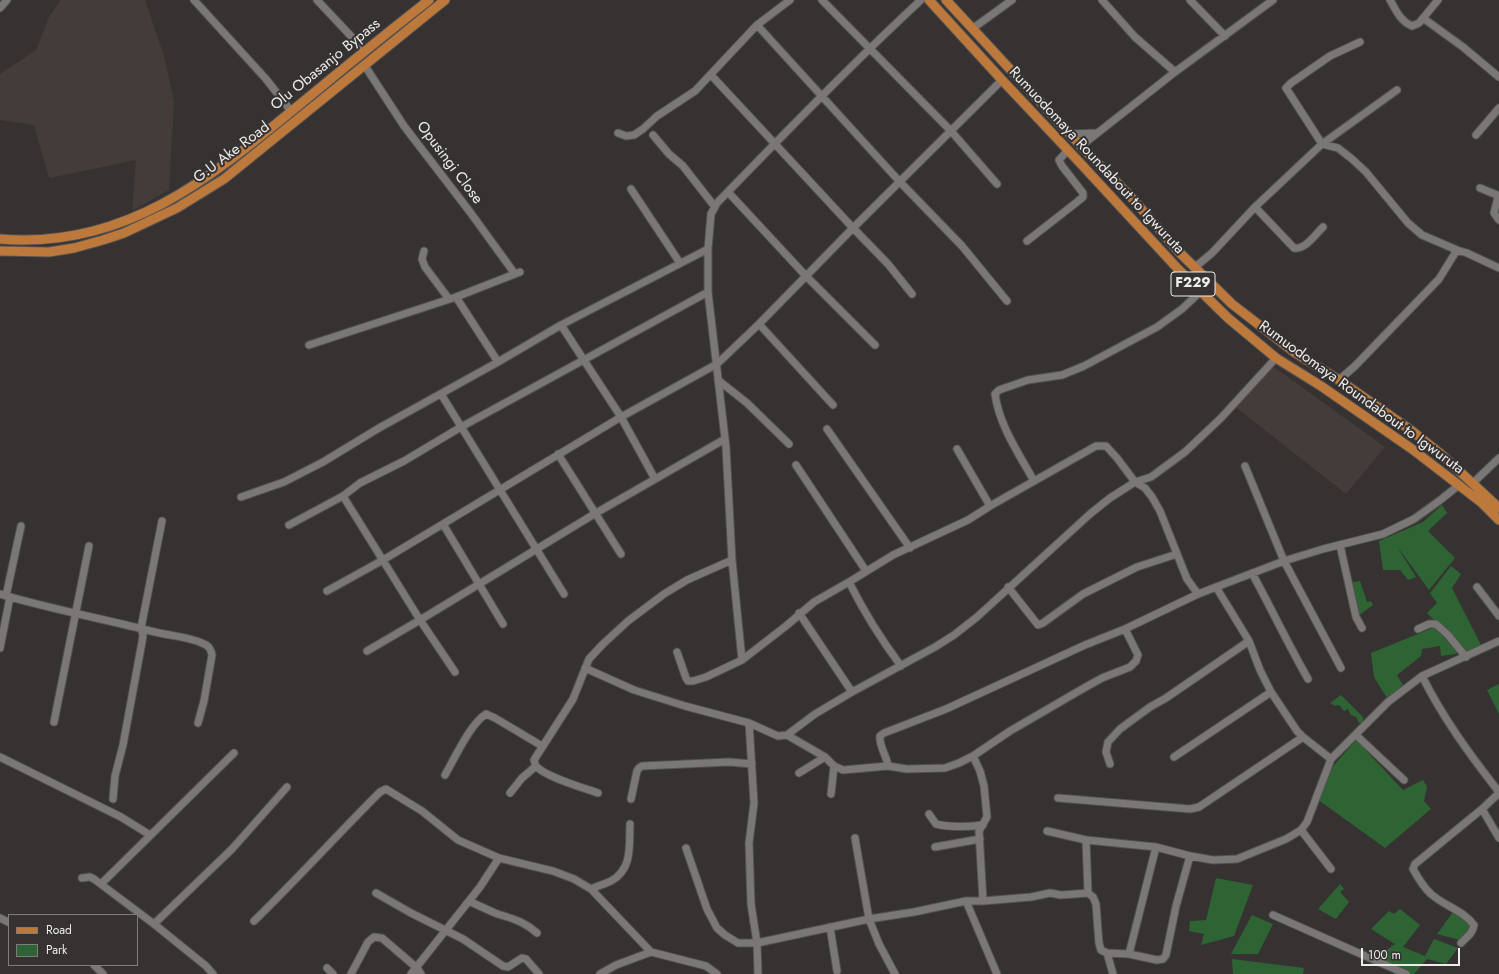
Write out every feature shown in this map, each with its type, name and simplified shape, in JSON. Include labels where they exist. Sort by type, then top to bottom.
[{"type":"main road","name":"Olu Obasanjo Bypass","points":[[0,239],[36,240],[56,238],[106,228],[128,220],[168,200],[218,170],[429,0]]},
{"type":"main road","name":"G.U Ake Road","points":[[0,251],[49,252],[74,248],[103,240],[124,232],[177,208],[224,179],[445,0]]},
{"type":"main road","name":"Rumuodomaya Roundabout to Igwuruta","points":[[928,0],[1200,292],[1228,318],[1276,358],[1321,386],[1459,485],[1482,503],[1499,520]]},
{"type":"main road","name":"F229","points":[[946,0],[1081,146],[1131,197],[1194,268],[1232,304],[1294,352],[1391,415],[1442,455],[1499,508]]},
{"type":"main road","points":[[1002,80],[1015,87],[1064,140],[1081,146]]},
{"type":"main road","points":[[1383,430],[1391,415]]},
{"type":"street","points":[[0,8],[7,0]]},
{"type":"street","points":[[194,0],[266,79],[291,111]]},
{"type":"street","points":[[317,0],[365,51]]},
{"type":"street","points":[[618,133],[626,136],[634,135],[657,116],[695,91],[757,24],[790,0]]},
{"type":"street","points":[[822,0],[951,131],[997,184]]},
{"type":"street","points":[[742,660],[732,560],[725,439],[708,292],[708,249],[711,214],[728,192],[822,96],[921,0]]},
{"type":"street","points":[[972,29],[1012,0]]},
{"type":"street","points":[[1102,0],[1135,37],[1175,72]]},
{"type":"street","points":[[1190,0],[1225,36]]},
{"type":"street","points":[[1081,146],[1175,72],[1273,0]]},
{"type":"street","points":[[1390,0],[1401,19],[1406,24],[1412,26],[1419,23],[1438,0]]},
{"type":"street","points":[[1423,18],[1499,77]]},
{"type":"street","points":[[757,24],[900,182],[962,246],[1007,301]]},
{"type":"street","points":[[1360,42],[1330,56],[1286,88],[1322,144],[1338,148],[1352,159],[1366,172],[1408,223],[1422,235],[1499,268]]},
{"type":"street","name":"Opusingi Close","points":[[365,66],[404,126],[517,273],[452,298]]},
{"type":"street","points":[[711,75],[888,264],[912,294]]},
{"type":"street","points":[[326,591],[383,560],[620,418],[717,364],[759,324],[1002,80]]},
{"type":"street","points":[[1194,268],[1212,253],[1255,207],[1322,144],[1397,90]]},
{"type":"street","points":[[1476,135],[1499,108]]},
{"type":"street","points":[[1070,134],[1097,133]]},
{"type":"street","points":[[653,135],[669,154],[683,166],[715,207]]},
{"type":"street","points":[[1027,241],[1083,197],[1083,193],[1059,160],[1068,150]]},
{"type":"street","points":[[1480,188],[1497,195],[1498,197],[1494,212],[1499,220]]},
{"type":"street","points":[[631,189],[680,263]]},
{"type":"street","points":[[728,192],[806,276],[875,345]]},
{"type":"street","points":[[1255,207],[1294,248],[1299,249],[1304,246],[1323,227]]},
{"type":"street","points":[[241,497],[284,482],[323,462],[379,428],[561,325],[708,249]]},
{"type":"street","points":[[1339,380],[1355,366],[1439,279],[1457,250]]},
{"type":"street","points":[[424,251],[422,259],[425,267],[452,298],[498,362]]},
{"type":"street","points":[[289,525],[344,496],[360,483],[404,461],[461,427],[708,292]]},
{"type":"street","points":[[1034,481],[1004,426],[996,403],[995,394],[999,390],[1028,380],[1062,375],[1084,366],[1157,328],[1182,309],[1200,292]]},
{"type":"street","points":[[309,345],[452,298]]},
{"type":"street","points":[[759,324],[833,405]]},
{"type":"street","points":[[561,325],[585,360],[655,479]]},
{"type":"street","points":[[585,668],[634,690],[685,706],[749,723],[778,736],[787,735],[815,714],[954,635],[977,617],[1008,587],[1110,498],[1135,482],[1151,477],[1185,452],[1221,418],[1276,358]]},
{"type":"street","points":[[718,380],[747,402],[789,444]]},
{"type":"street","points":[[441,394],[538,549],[564,594]]},
{"type":"street","points":[[827,428],[910,548]]},
{"type":"street","points":[[367,651],[596,513],[725,439]]},
{"type":"street","points":[[677,652],[688,681],[706,677],[742,660],[814,602],[893,555],[968,520],[1034,481],[1069,463],[1096,446],[1106,446],[1135,482],[1145,488],[1152,497],[1167,526],[1176,554],[1188,579],[1198,594]]},
{"type":"street","points":[[957,449],[990,506]]},
{"type":"street","points":[[558,454],[621,554]]},
{"type":"street","points":[[1473,483],[1499,458]]},
{"type":"street","points":[[796,465],[866,571]]},
{"type":"street","points":[[1245,466],[1284,561],[1341,668]]},
{"type":"street","points":[[888,766],[880,741],[880,736],[884,733],[946,709],[1125,629],[1198,594],[1284,561],[1383,534],[1414,519],[1440,501],[1459,485]]},
{"type":"street","points":[[344,496],[420,620],[455,672]]},
{"type":"street","points":[[113,799],[115,776],[123,745],[142,642],[143,635],[141,628],[162,521]]},
{"type":"street","points":[[443,524],[503,624]]},
{"type":"street","points":[[0,648],[5,596],[21,526]]},
{"type":"street","points":[[1340,545],[1356,617],[1362,628]]},
{"type":"street","points":[[54,722],[89,546]]},
{"type":"street","points":[[1008,587],[1038,625],[1083,594],[1137,567],[1176,554]]},
{"type":"street","points":[[598,793],[563,781],[543,772],[536,766],[534,760],[573,698],[589,659],[628,621],[664,594],[686,580],[732,560]]},
{"type":"street","points":[[1252,573],[1289,646],[1308,679]]},
{"type":"street","points":[[849,582],[862,609],[876,632],[901,666]]},
{"type":"street","points":[[1216,587],[1248,641],[1271,692],[1303,738],[1331,759]]},
{"type":"street","points":[[1477,587],[1499,616]]},
{"type":"street","points":[[5,596],[75,614],[100,618],[199,642],[208,646],[212,655],[204,701],[198,723]]},
{"type":"street","points":[[799,613],[852,692]]},
{"type":"street","points":[[1418,629],[1429,624],[1436,624],[1448,635],[1466,657]]},
{"type":"street","points":[[787,735],[825,757],[834,766],[843,770],[888,766],[907,769],[945,768],[973,756],[1005,735],[1102,678],[1130,666],[1136,661],[1138,655],[1125,629]]},
{"type":"street","points":[[1110,764],[1106,752],[1108,742],[1120,729],[1248,641]]},
{"type":"street","points":[[1047,831],[1086,840],[1156,847],[1190,856],[1213,860],[1237,859],[1286,839],[1301,830],[1307,822],[1331,759],[1388,702],[1422,676],[1499,641]]},
{"type":"street","points":[[1422,676],[1455,734],[1499,793],[1482,809],[1415,864],[1414,869],[1423,886],[1431,894],[1464,914],[1474,925],[1469,935],[1461,943]]},
{"type":"street","points":[[1174,757],[1271,692]]},
{"type":"street","points":[[445,775],[480,718],[486,714],[542,746]]},
{"type":"street","points":[[749,723],[754,803],[749,843],[751,904],[757,943],[758,974]]},
{"type":"street","points":[[1356,735],[1404,780]]},
{"type":"street","points":[[1058,798],[1190,809],[1199,807],[1303,738]]},
{"type":"street","points":[[101,884],[234,753]]},
{"type":"street","points":[[973,756],[980,771],[984,786],[987,817],[979,831],[982,902]]},
{"type":"street","points":[[0,757],[121,817],[150,836]]},
{"type":"street","points":[[799,773],[825,757]]},
{"type":"street","points":[[631,799],[637,771],[642,766],[729,762],[752,764]]},
{"type":"street","points":[[510,793],[522,778],[536,766]]},
{"type":"street","points":[[832,794],[834,766]]},
{"type":"street","points":[[154,924],[226,855],[287,787]]},
{"type":"street","points":[[254,921],[287,889],[380,792],[386,789],[422,811],[458,840],[499,858],[554,871],[574,879],[591,889],[652,952],[706,966],[717,974]]},
{"type":"street","points":[[1482,809],[1499,838]]},
{"type":"street","points":[[929,814],[936,824],[943,826],[964,827],[983,825]]},
{"type":"street","points":[[591,889],[611,881],[625,870],[628,860],[630,824]]},
{"type":"street","points":[[1301,830],[1331,869]]},
{"type":"street","points":[[854,838],[869,919],[879,944],[895,974]]},
{"type":"street","points":[[935,847],[980,839]]},
{"type":"street","points":[[1086,840],[1088,892]]},
{"type":"street","points":[[1129,954],[1156,847]]},
{"type":"street","points":[[686,848],[707,909],[717,928],[738,943],[757,943],[869,919],[914,912],[966,901],[982,902],[1031,897],[1050,893],[1062,895],[1088,892],[1094,897],[1096,904],[1099,944],[1102,950],[1107,953],[1129,954],[1157,960],[1163,959],[1166,955],[1176,906],[1190,856]]},
{"type":"street","points":[[411,974],[487,878],[499,858]]},
{"type":"street","points":[[82,878],[90,877],[101,884],[154,924],[206,966],[213,974]]},
{"type":"street","points":[[376,893],[463,939],[503,966],[508,967],[522,958],[526,958],[539,974]]},
{"type":"street","points":[[469,901],[495,913],[513,918],[529,926],[537,933]]},
{"type":"street","points":[[966,901],[997,974]]},
{"type":"street","points":[[1273,915],[1406,974]]},
{"type":"street","points":[[0,918],[8,922]]},
{"type":"street","points":[[830,927],[837,971]]},
{"type":"street","points":[[351,974],[368,942],[374,937],[382,938],[422,974]]},
{"type":"street","points":[[600,974],[616,965],[652,952]]},
{"type":"street","points":[[1107,953],[1113,974]]},
{"type":"street","points":[[95,966],[103,974]]},
{"type":"street","points":[[327,968],[333,974]]},
{"type":"shaded area","points":[[61,0],[145,0],[164,56],[174,101],[169,190],[132,211],[136,160],[49,178],[34,125],[0,120],[0,74],[36,50],[49,17]]},
{"type":"shaded area","points":[[1274,367],[1385,447],[1346,494],[1233,405]]},
{"type":"green space","points":[[1442,505],[1447,513],[1428,531],[1455,558],[1429,590],[1396,545],[1416,577],[1408,580],[1400,570],[1383,570],[1379,541],[1423,522]]},
{"type":"green space","points":[[1451,566],[1461,574],[1452,588],[1481,645],[1467,653],[1427,613],[1437,603],[1430,593]]},
{"type":"green space","points":[[1360,581],[1367,602],[1371,601],[1373,605],[1358,616],[1349,583]]},
{"type":"green space","points":[[1435,627],[1457,652],[1456,654],[1441,656],[1440,646],[1422,649],[1421,656],[1397,675],[1403,685],[1387,698],[1374,677],[1371,653]]},
{"type":"green space","points":[[1499,684],[1499,714],[1487,690]]},
{"type":"green space","points":[[1341,695],[1363,717],[1363,723],[1359,723],[1356,717],[1351,715],[1348,709],[1344,711],[1339,705],[1335,706],[1330,703]]},
{"type":"green space","points":[[1356,740],[1403,790],[1423,780],[1427,787],[1424,801],[1431,809],[1385,848],[1317,799],[1327,773]]},
{"type":"green space","points":[[1216,878],[1253,885],[1234,936],[1201,945],[1204,934],[1189,931],[1190,921],[1206,920]]},
{"type":"green space","points":[[1340,884],[1344,889],[1340,892],[1349,902],[1336,919],[1318,909]]},
{"type":"green space","points":[[1400,909],[1420,925],[1403,947],[1425,956],[1434,939],[1458,948],[1446,964],[1427,959],[1414,974],[1408,974],[1373,960],[1395,944],[1371,929],[1389,911],[1394,914]]},
{"type":"green space","points":[[1453,912],[1471,925],[1469,932],[1460,940],[1437,934]]},
{"type":"green space","points":[[1252,915],[1273,924],[1258,954],[1231,954]]},
{"type":"green space","points":[[1232,959],[1304,968],[1303,974],[1233,974]]}]
